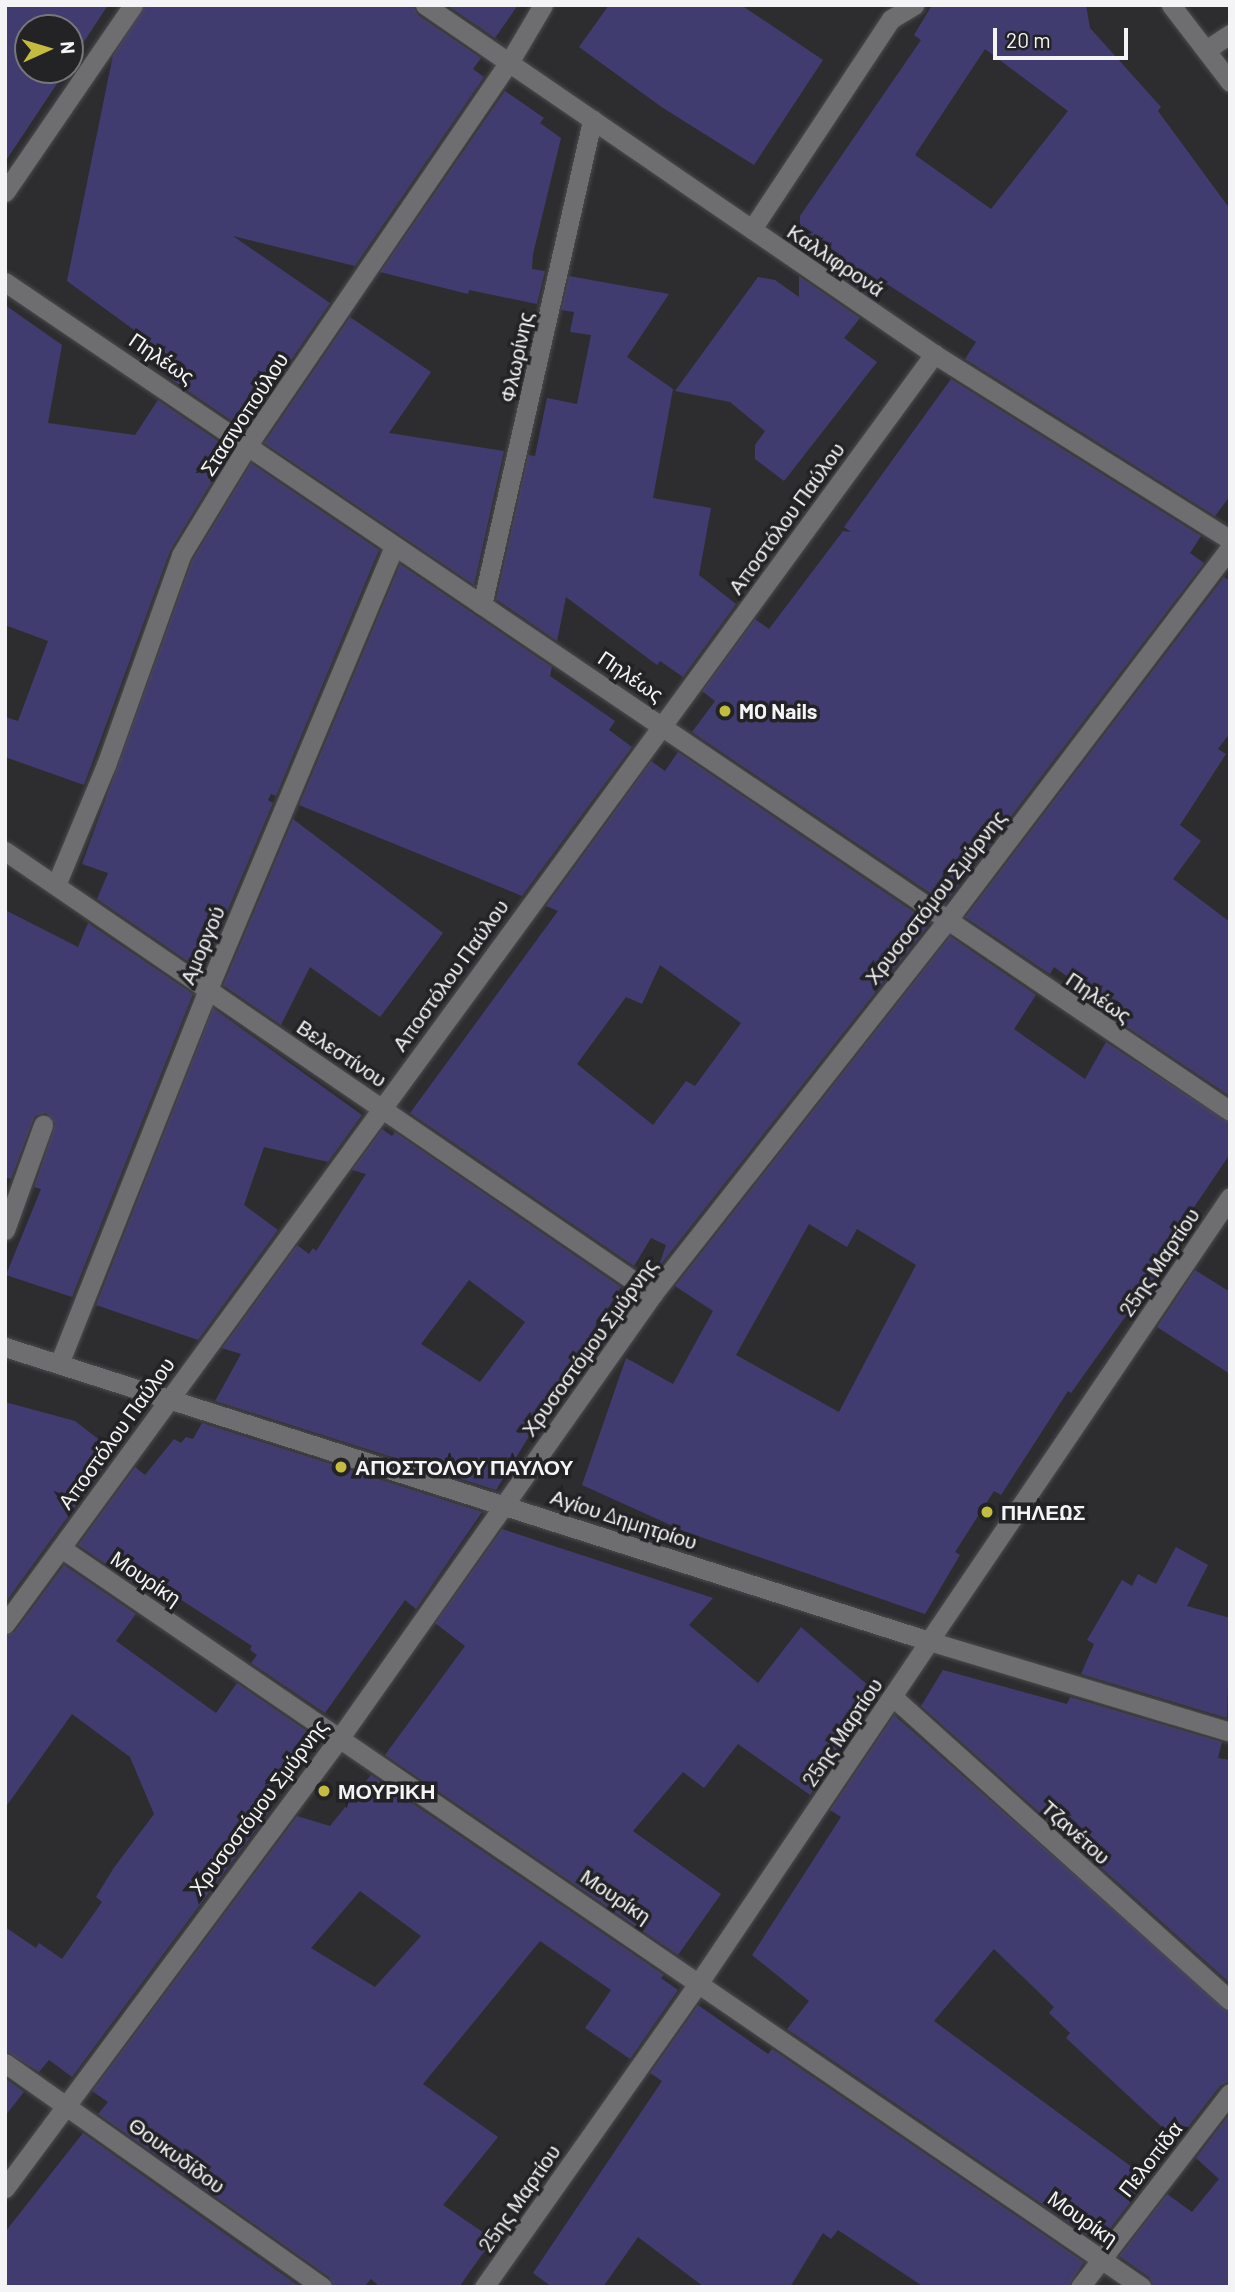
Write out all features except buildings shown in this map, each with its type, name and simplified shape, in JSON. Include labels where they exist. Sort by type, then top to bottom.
[{"type":"street","points":[[5,192],[133,5]]},
{"type":"street","name":"Καλλιφρονά","points":[[425,5],[934,354],[1230,540]]},
{"type":"street","name":"Στασινοπούλου","points":[[56,885],[106,765],[181,555],[249,443],[510,61],[543,5]]},
{"type":"street","points":[[752,229],[891,19],[914,5]]},
{"type":"street","points":[[1171,5],[1230,82]]},
{"type":"street","points":[[1206,50],[1230,34]]},
{"type":"street","name":"Φλωρίνης","points":[[482,605],[592,119]]},
{"type":"street","name":"Πηλέως","points":[[5,282],[249,443],[394,547],[662,725],[946,922],[1230,1111]]},
{"type":"street","name":"Αποστόλου Παύλου","points":[[5,1624],[934,354]]},
{"type":"street","name":"Αμοργού","points":[[59,1364],[208,989],[394,547]]},
{"type":"street","name":"Χρυσοστόμου Σμύρνης","points":[[5,2188],[341,1736],[653,1294],[946,922],[1230,548]]},
{"type":"street","name":"Βελεστίνου","points":[[5,851],[653,1294]]},
{"type":"street","points":[[5,1230],[43,1125]]},
{"type":"street","name":"25ης Μαρτίου","points":[[484,2287],[700,1981],[1230,1198]]},
{"type":"street","name":"Αγίου Δημητρίου","points":[[5,1347],[929,1641],[1230,1732]]},
{"type":"street","name":"Μουρίκη","points":[[61,1548],[700,1981],[1142,2287]]},
{"type":"street","name":"Τζανέτου","points":[[894,1697],[1230,2000]]},
{"type":"street","name":"Θουκυδίδου","points":[[5,2063],[322,2287]]},
{"type":"street","name":"Πελοπίδα","points":[[1080,2287],[1230,2093]]},
{"type":"place","name":"MO Nails","points":[[725,711]]},
{"type":"place","name":"ΑΠΟΣΤΟΛΟΥ ΠΑΥΛΟΥ","points":[[341,1467]]},
{"type":"place","name":"ΠΗΛΕΩΣ","points":[[987,1512]]},
{"type":"place","name":"ΜΟΥΡΙΚΗ","points":[[324,1791]]}]
